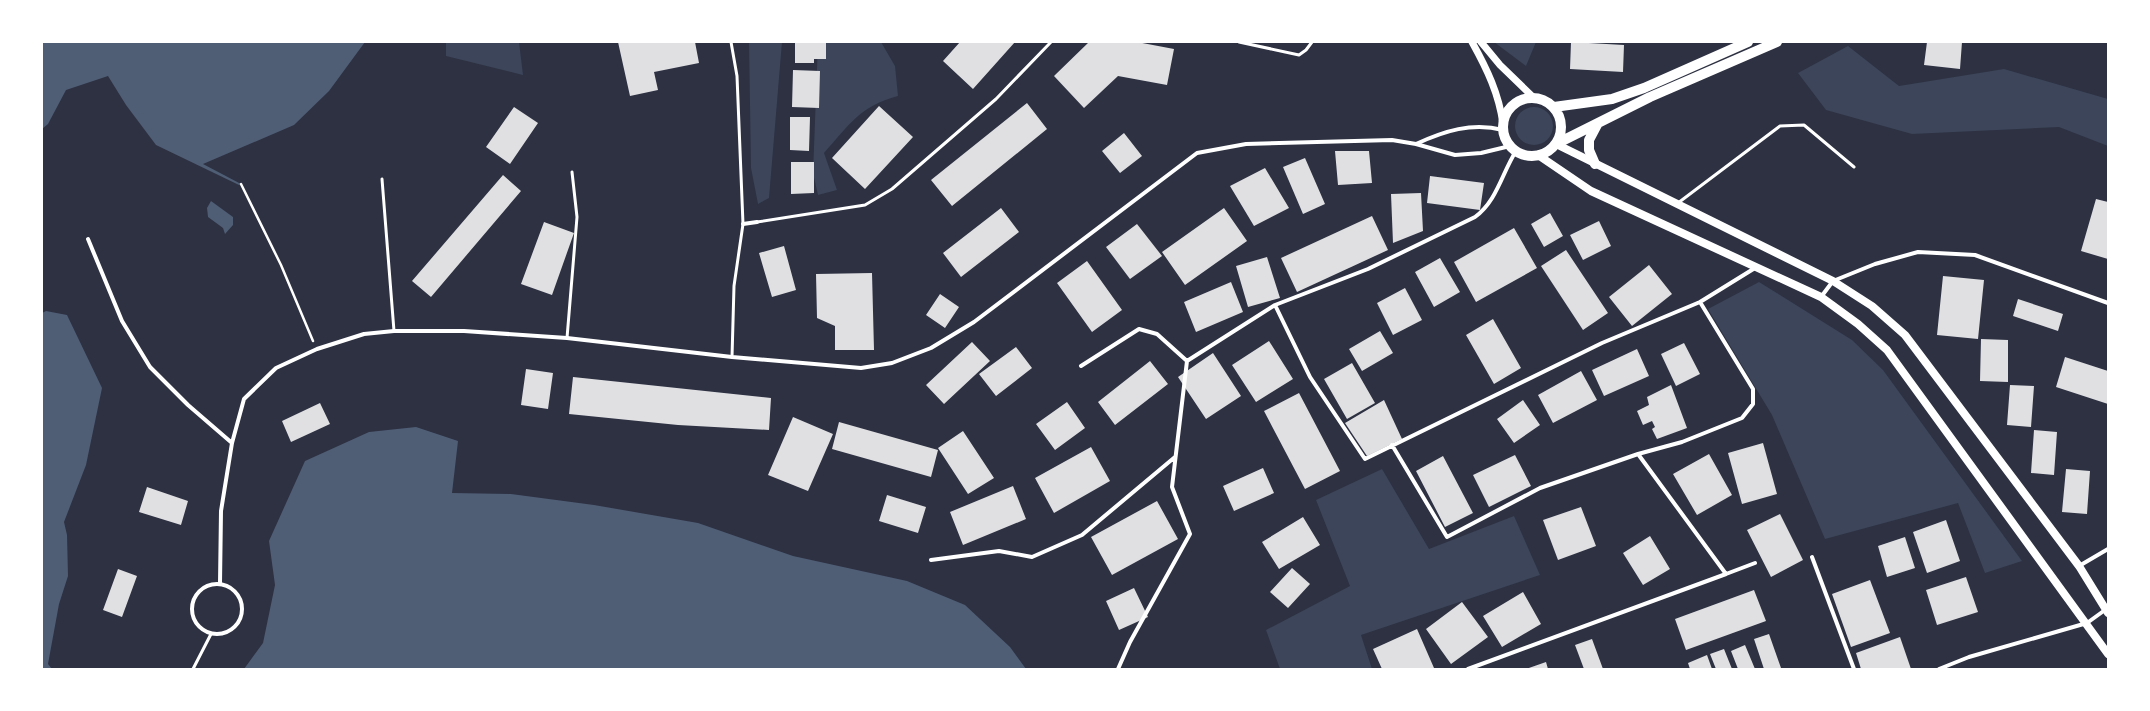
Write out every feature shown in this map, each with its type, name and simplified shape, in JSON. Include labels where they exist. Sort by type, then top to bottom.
[{"type":"main road","points":[[1554,107],[1612,99],[1644,88],[1748,42]]},
{"type":"main road","points":[[1556,144],[1650,97],[1777,42]]},
{"type":"main road","points":[[1533,97],[1541,98],[1554,107],[1561,121],[1560,137],[1556,144],[1550,150],[1538,155],[1525,155],[1513,148],[1503,127],[1505,115],[1516,102],[1533,97]]},
{"type":"main road","points":[[1595,164],[1588,150],[1589,140],[1598,123]]},
{"type":"main road","points":[[1556,144],[1834,281],[1872,306],[1905,335],[2079,566],[2107,611]]},
{"type":"main road","points":[[1538,155],[1591,191],[1821,297],[1858,324],[1887,350],[2087,623],[2108,654]]},
{"type":"street","points":[[1416,144],[1440,132],[1460,128],[1489,126],[1503,127],[1500,101],[1486,68],[1472,42]]},
{"type":"street","points":[[1482,42],[1500,65],[1533,97]]},
{"type":"street","points":[[220,583],[221,511],[232,443],[244,400],[276,368],[317,349],[364,334],[394,331],[464,331],[567,338],[732,357],[861,368],[892,363],[931,348],[974,322],[1197,153],[1246,144],[1392,140],[1416,144],[1454,155],[1513,148],[1492,201],[1485,210],[1475,217],[1368,269],[1275,305],[1187,361]]},
{"type":"street","points":[[743,224],[757,222]]},
{"type":"street","points":[[88,239],[122,320],[150,367],[188,405],[232,443]]},
{"type":"street","points":[[1821,297],[1834,281],[1874,264],[1918,252],[1975,255],[2108,303]]},
{"type":"street","points":[[1275,305],[1310,377],[1365,459],[1602,343],[1700,302],[1757,267]]},
{"type":"street","points":[[1392,446],[1447,537],[1540,488],[1638,454],[1682,442],[1742,418],[1753,404],[1753,389],[1700,302]]},
{"type":"street","points":[[1080,366],[1139,329],[1157,334],[1187,361]]},
{"type":"street","points":[[1118,669],[1137,629],[1190,534],[1172,487],[1187,361]]},
{"type":"street","points":[[1638,454],[1726,574]]},
{"type":"street","points":[[931,560],[999,551],[1032,557],[1082,535],[1175,456]]},
{"type":"street","points":[[2079,566],[2108,549]]},
{"type":"street","points":[[1812,557],[1854,669]]},
{"type":"street","points":[[1468,669],[1755,563]]},
{"type":"street","points":[[220,583],[228,586],[238,594],[242,606],[242,614],[234,628],[227,632],[211,634],[200,628],[192,617],[192,600],[203,587],[220,583]]},
{"type":"street","points":[[1939,669],[1969,657],[2087,623],[2107,611]]},
{"type":"lane","points":[[731,42],[737,76],[743,224],[734,286],[732,357]]},
{"type":"lane","points":[[757,222],[864,204],[892,189],[996,99],[1051,42]]},
{"type":"lane","points":[[1239,42],[1299,55],[1306,50],[1312,42]]},
{"type":"lane","points":[[1676,204],[1780,126],[1804,124],[1854,167]]},
{"type":"lane","points":[[567,338],[576,217],[572,172]]},
{"type":"lane","points":[[382,179],[394,331]]},
{"type":"lane","points":[[193,669],[211,634]]},
{"type":"path","points":[[241,184],[281,265],[317,349]]},
{"type":"shaded area","points":[[42,42],[365,42],[329,91],[294,125],[203,164],[241,184],[239,185],[156,145],[126,105],[108,76],[66,90],[48,124],[42,129]]},
{"type":"shaded area","points":[[446,42],[519,42],[523,75],[446,56]]},
{"type":"shaded area","points":[[749,42],[782,42],[769,198],[758,204],[751,168]]},
{"type":"shaded area","points":[[818,42],[881,42],[895,66],[898,96],[885,100],[864,111],[848,125],[824,153],[837,190],[818,195],[813,173]]},
{"type":"shaded area","points":[[1494,42],[1536,42],[1526,66]]},
{"type":"shaded area","points":[[1848,46],[1899,86],[2004,69],[2108,99],[2108,146],[2059,127],[1912,134],[1826,110],[1798,73]]},
{"type":"shaded area","points":[[1530,107],[1538,107],[1548,112],[1552,119],[1552,133],[1548,140],[1538,145],[1530,145],[1520,140],[1518,137],[1515,130],[1515,122],[1520,112],[1523,110]]},
{"type":"shaded area","points":[[211,201],[233,217],[233,225],[225,234],[223,228],[208,217],[207,208]]},
{"type":"shaded area","points":[[1759,282],[1852,340],[1883,370],[2022,561],[1985,573],[1958,503],[1825,539],[1772,415],[1708,309]]},
{"type":"shaded area","points":[[46,311],[67,315],[102,388],[86,465],[64,522],[67,535],[68,576],[59,604],[48,664],[52,669],[42,669],[42,313]]},
{"type":"shaded area","points":[[416,427],[458,441],[452,493],[511,494],[594,505],[698,523],[793,556],[907,581],[965,605],[1010,647],[1026,669],[244,669],[263,643],[275,585],[269,541],[305,461],[369,432]]},
{"type":"shaded area","points":[[1382,469],[1429,549],[1514,516],[1540,575],[1361,635],[1372,669],[1280,669],[1266,630],[1350,586],[1316,500]]},
{"type":"building","points":[[618,42],[695,42],[699,63],[654,72],[658,90],[630,96]]},
{"type":"building","points":[[795,42],[826,42],[826,59],[814,59],[814,63],[795,63]]},
{"type":"building","points":[[960,42],[1015,42],[973,89],[943,61]]},
{"type":"building","points":[[1089,42],[1137,42],[1174,49],[1167,85],[1118,76],[1084,108],[1054,76]]},
{"type":"building","points":[[1571,42],[1624,45],[1623,72],[1570,69]]},
{"type":"building","points":[[1927,42],[1962,42],[1960,69],[1924,65]]},
{"type":"building","points":[[793,70],[820,71],[819,108],[792,107]]},
{"type":"building","points":[[1027,103],[1047,129],[952,206],[931,180]]},
{"type":"building","points":[[879,106],[913,137],[865,189],[832,158]]},
{"type":"building","points":[[514,107],[538,123],[510,164],[486,147]]},
{"type":"building","points":[[790,117],[810,117],[809,151],[790,150]]},
{"type":"building","points":[[1124,133],[1142,156],[1120,173],[1102,151]]},
{"type":"building","points":[[1335,151],[1369,151],[1372,183],[1338,185]]},
{"type":"building","points":[[1305,158],[1325,204],[1303,214],[1283,167]]},
{"type":"building","points":[[791,162],[814,162],[814,193],[791,194]]},
{"type":"building","points":[[1265,168],[1289,208],[1254,226],[1230,186]]},
{"type":"building","points":[[503,175],[521,191],[431,297],[412,281]]},
{"type":"building","points":[[1430,176],[1484,183],[1480,210],[1427,203]]},
{"type":"building","points":[[1421,193],[1423,231],[1393,243],[1391,194]]},
{"type":"building","points":[[2096,199],[2108,202],[2108,259],[2081,251]]},
{"type":"building","points":[[1001,208],[1019,232],[961,277],[943,253]]},
{"type":"building","points":[[1224,208],[1247,241],[1185,285],[1162,252]]},
{"type":"building","points":[[1550,213],[1563,236],[1544,247],[1531,224]]},
{"type":"building","points":[[1372,216],[1388,250],[1297,292],[1281,258]]},
{"type":"building","points":[[1599,221],[1611,246],[1583,260],[1570,235]]},
{"type":"building","points":[[544,222],[574,233],[552,295],[521,284]]},
{"type":"building","points":[[1137,224],[1162,256],[1130,279],[1106,247]]},
{"type":"building","points":[[1514,228],[1537,268],[1476,302],[1454,262]]},
{"type":"building","points":[[784,246],[796,290],[772,297],[759,253]]},
{"type":"building","points":[[1566,250],[1608,313],[1583,330],[1541,266]]},
{"type":"building","points":[[1267,257],[1280,298],[1248,307],[1236,266]]},
{"type":"building","points":[[1440,258],[1460,292],[1434,307],[1415,272]]},
{"type":"building","points":[[1087,261],[1122,310],[1092,332],[1057,283]]},
{"type":"building","points":[[1649,265],[1672,294],[1632,326],[1609,297]]},
{"type":"building","points":[[872,273],[874,350],[835,350],[835,326],[817,318],[816,274]]},
{"type":"building","points":[[1943,276],[1984,280],[1978,339],[1937,335]]},
{"type":"building","points":[[1231,282],[1243,312],[1196,332],[1184,302]]},
{"type":"building","points":[[1405,288],[1422,320],[1393,335],[1377,303]]},
{"type":"building","points":[[940,294],[959,307],[945,328],[926,315]]},
{"type":"building","points":[[2018,299],[2063,314],[2058,331],[2013,316]]},
{"type":"building","points":[[1493,319],[1521,368],[1494,384],[1466,335]]},
{"type":"building","points":[[1380,331],[1393,353],[1362,371],[1349,349]]},
{"type":"building","points":[[1981,339],[2008,340],[2008,382],[1980,381]]},
{"type":"building","points":[[1269,341],[1293,379],[1256,402],[1232,365]]},
{"type":"building","points":[[972,342],[990,361],[944,404],[926,385]]},
{"type":"building","points":[[1684,343],[1700,374],[1676,386],[1661,354]]},
{"type":"building","points":[[1016,347],[1032,368],[996,396],[979,374]]},
{"type":"building","points":[[1637,349],[1649,376],[1604,396],[1592,370]]},
{"type":"building","points":[[1213,353],[1241,396],[1206,419],[1178,377]]},
{"type":"building","points":[[2065,357],[2108,371],[2108,404],[2056,387]]},
{"type":"building","points":[[1150,361],[1168,384],[1115,425],[1098,402]]},
{"type":"building","points":[[1352,363],[1375,403],[1347,419],[1324,379]]},
{"type":"building","points":[[526,369],[553,373],[548,409],[521,405]]},
{"type":"building","points":[[1581,371],[1597,400],[1553,423],[1538,395]]},
{"type":"building","points":[[573,377],[771,398],[769,430],[678,425],[569,414]]},
{"type":"building","points":[[1671,385],[1687,428],[1657,439],[1652,429],[1655,427],[1652,421],[1643,425],[1637,411],[1649,405],[1647,397]]},
{"type":"building","points":[[2010,385],[2034,386],[2031,427],[2007,425]]},
{"type":"building","points":[[1299,393],[1340,471],[1305,489],[1264,411]]},
{"type":"building","points":[[1384,400],[1402,439],[1367,456],[1345,423]]},
{"type":"building","points":[[1523,400],[1540,425],[1514,443],[1497,419]]},
{"type":"building","points":[[1067,402],[1085,428],[1055,450],[1036,424]]},
{"type":"building","points":[[320,403],[330,424],[291,442],[282,421]]},
{"type":"building","points":[[793,417],[833,434],[808,491],[768,475]]},
{"type":"building","points":[[839,422],[938,450],[931,477],[832,449]]},
{"type":"building","points":[[2034,430],[2057,432],[2054,475],[2031,473]]},
{"type":"building","points":[[963,431],[994,478],[968,494],[938,448]]},
{"type":"building","points":[[1763,443],[1777,494],[1742,504],[1728,453]]},
{"type":"building","points":[[1091,447],[1110,481],[1054,513],[1035,478]]},
{"type":"building","points":[[1709,454],[1732,495],[1697,515],[1673,474]]},
{"type":"building","points":[[1515,455],[1531,486],[1489,507],[1473,475]]},
{"type":"building","points":[[1443,456],[1473,513],[1445,527],[1416,471]]},
{"type":"building","points":[[1263,468],[1274,493],[1234,511],[1223,486]]},
{"type":"building","points":[[2066,469],[2090,471],[2087,514],[2062,512]]},
{"type":"building","points":[[1013,486],[1026,519],[963,545],[950,512]]},
{"type":"building","points":[[147,487],[188,501],[181,525],[139,512]]},
{"type":"building","points":[[887,495],[926,507],[918,533],[879,521]]},
{"type":"building","points":[[1157,501],[1178,539],[1112,575],[1091,537]]},
{"type":"building","points":[[1581,507],[1596,546],[1558,560],[1543,520]]},
{"type":"building","points":[[1780,514],[1803,560],[1771,577],[1747,530]]},
{"type":"building","points":[[1303,517],[1320,545],[1279,569],[1262,542]]},
{"type":"building","points":[[1946,520],[1960,561],[1927,573],[1913,532]]},
{"type":"building","points":[[1650,536],[1670,569],[1643,585],[1623,553]]},
{"type":"building","points":[[1905,537],[1915,568],[1887,577],[1878,546]]},
{"type":"building","points":[[1292,568],[1310,584],[1288,608],[1270,592]]},
{"type":"building","points":[[118,569],[137,576],[122,617],[103,610]]},
{"type":"building","points":[[1966,577],[1978,612],[1937,625],[1926,590]]},
{"type":"building","points":[[1870,580],[1890,633],[1851,647],[1832,594]]},
{"type":"building","points":[[1134,588],[1148,617],[1119,630],[1106,601]]},
{"type":"building","points":[[1754,590],[1766,621],[1686,650],[1675,619]]},
{"type":"building","points":[[1523,592],[1541,624],[1502,647],[1483,616]]},
{"type":"building","points":[[1462,602],[1488,637],[1451,664],[1426,629]]},
{"type":"building","points":[[1417,629],[1434,668],[1382,669],[1373,649]]},
{"type":"building","points":[[1769,634],[1781,668],[1764,669],[1754,639]]},
{"type":"building","points":[[1900,637],[1911,669],[1861,669],[1856,653]]},
{"type":"building","points":[[1592,639],[1603,669],[1584,669],[1575,645]]},
{"type":"building","points":[[1745,645],[1755,669],[1738,669],[1731,651]]},
{"type":"building","points":[[1724,649],[1732,669],[1716,669],[1710,654]]},
{"type":"building","points":[[1707,655],[1712,669],[1690,669],[1688,663]]},
{"type":"building","points":[[1546,662],[1548,669],[1526,669]]}]
